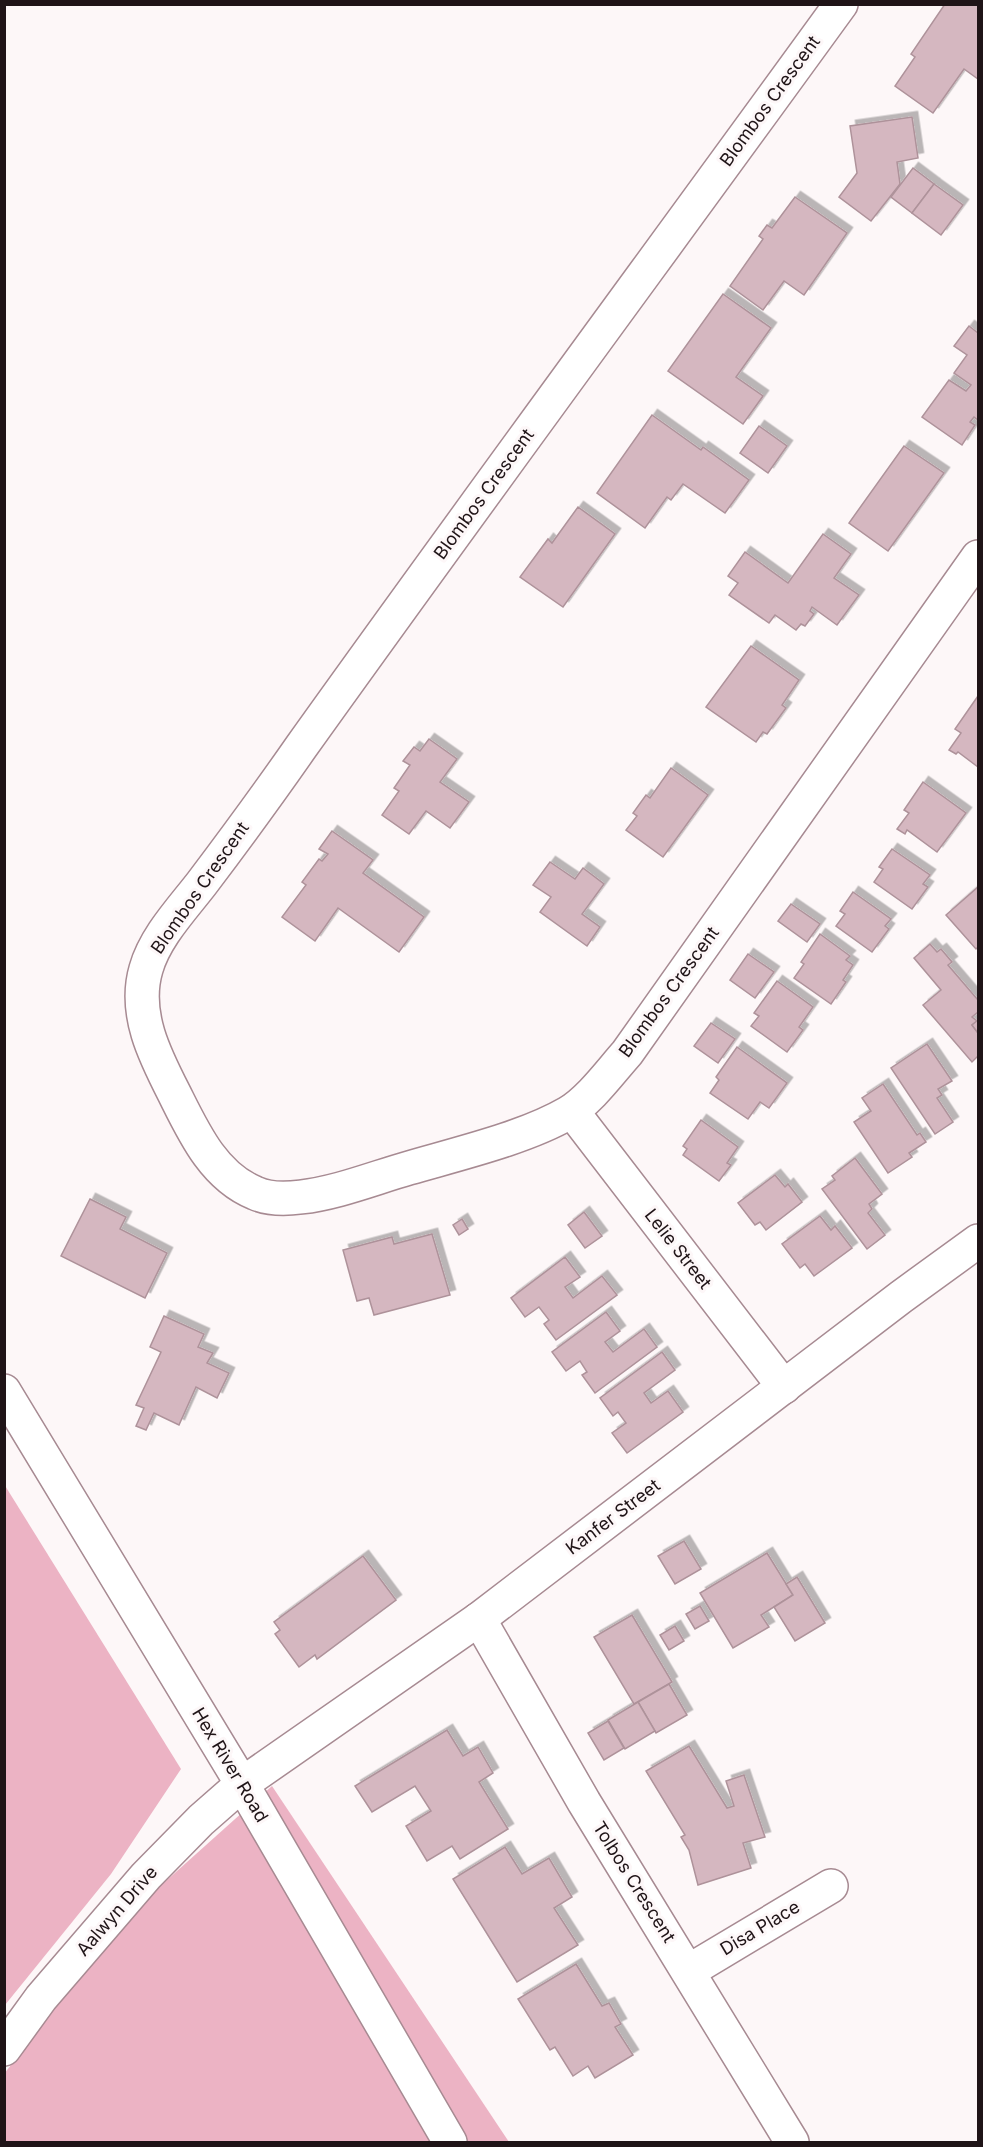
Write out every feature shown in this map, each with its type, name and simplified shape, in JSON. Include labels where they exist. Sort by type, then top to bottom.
[{"type":"street","name":"Blombos Crescent","points":[[841,4],[254,814],[157,943],[146,969],[143,989],[146,1029],[153,1051],[207,1154],[230,1180],[257,1194],[281,1198],[304,1197],[332,1191],[489,1144],[540,1126],[572,1111],[627,1053],[978,557]]},
{"type":"street","name":"Lelie Street","points":[[572,1111],[784,1387]]},
{"type":"street","name":"Kanfer Street","points":[[242,1784],[479,1619],[901,1297],[978,1241]]},
{"type":"street","name":"Hex River Road","points":[[4,1391],[242,1784],[450,2142]]},
{"type":"street","name":"Tolbos Crescent","points":[[479,1619],[584,1802],[792,2142]]},
{"type":"street","name":"Aalwyn Drive","points":[[4,2049],[41,1998],[146,1876],[201,1820],[242,1784]]},
{"type":"street","name":"Disa Place","points":[[689,1971],[831,1886]]},
{"type":"shaded area","points":[[4,1484],[181,1769],[111,1874],[5,2005]]},
{"type":"shaded area","points":[[272,1786],[509,2142],[5,2142],[4,2074],[62,1999],[148,1897]]},
{"type":"building","points":[[945,4],[978,4],[978,79],[964,69],[933,113],[895,86],[915,57],[911,54]]},
{"type":"building","points":[[912,117],[918,158],[897,162],[900,184],[871,221],[839,197],[857,173],[850,126]]},
{"type":"building","points":[[913,168],[934,184],[912,213],[891,197]]},
{"type":"building","points":[[934,184],[963,205],[941,235],[912,213]]},
{"type":"building","points":[[795,197],[847,233],[804,295],[784,281],[763,310],[730,286],[763,239],[759,236],[767,225],[772,228]]},
{"type":"building","points":[[723,294],[771,328],[736,377],[763,396],[743,424],[668,371]]},
{"type":"building","points":[[969,326],[978,333],[978,420],[974,417],[970,422],[975,425],[962,445],[922,417],[949,380],[966,391],[971,385],[954,373],[967,355],[954,346]]},
{"type":"building","points":[[652,415],[701,450],[703,447],[749,480],[725,513],[683,484],[671,500],[667,497],[645,528],[597,493]]},
{"type":"building","points":[[759,426],[787,446],[768,473],[740,453]]},
{"type":"building","points":[[904,446],[944,473],[888,551],[849,523]]},
{"type":"building","points":[[578,507],[615,534],[563,607],[520,577],[548,539],[552,543]]},
{"type":"building","points":[[823,534],[851,554],[834,578],[859,595],[837,625],[812,607],[810,611],[814,614],[805,626],[801,624],[796,630],[775,615],[769,623],[729,595],[738,583],[728,576],[745,552],[788,583]]},
{"type":"building","points":[[751,646],[799,680],[782,705],[786,708],[767,734],[763,732],[756,742],[706,707]]},
{"type":"building","points":[[978,696],[978,767],[958,752],[956,754],[949,750],[961,733],[955,729]]},
{"type":"building","points":[[429,739],[457,759],[440,782],[469,802],[450,828],[426,811],[409,834],[382,815],[399,791],[394,788],[410,765],[403,761],[414,747],[420,751]]},
{"type":"building","points":[[671,768],[708,795],[663,857],[626,830],[637,816],[633,813],[646,795],[650,798]]},
{"type":"building","points":[[923,782],[966,813],[937,852],[907,830],[905,834],[897,829],[909,813],[904,810]]},
{"type":"building","points":[[332,831],[373,860],[363,873],[424,917],[399,952],[338,908],[315,941],[282,917],[306,885],[302,882],[319,859],[322,861],[328,854],[319,849]]},
{"type":"building","points":[[892,849],[930,875],[923,884],[928,887],[912,909],[874,882],[883,869],[879,867]]},
{"type":"building","points":[[550,862],[575,879],[583,868],[604,884],[582,914],[600,927],[587,946],[540,912],[551,897],[533,885]]},
{"type":"building","points":[[978,887],[978,947],[976,949],[946,915]]},
{"type":"building","points":[[853,892],[891,919],[885,926],[889,929],[872,952],[836,926],[845,914],[840,911]]},
{"type":"building","points":[[791,904],[820,924],[807,942],[778,921]]},
{"type":"building","points":[[820,934],[850,956],[846,960],[853,965],[843,980],[846,982],[831,1004],[794,978],[804,964],[801,962]]},
{"type":"building","points":[[930,944],[937,952],[941,949],[952,962],[948,965],[978,1000],[978,1012],[972,1017],[977,1021],[972,1025],[978,1033],[978,1056],[972,1062],[923,1005],[941,990],[914,958]]},
{"type":"building","points":[[748,954],[774,972],[755,998],[730,980]]},
{"type":"building","points":[[777,981],[813,1007],[799,1027],[803,1030],[787,1052],[751,1026],[759,1016],[754,1013]]},
{"type":"building","points":[[978,1020],[978,1033],[972,1025]]},
{"type":"building","points":[[711,1023],[735,1039],[718,1063],[694,1046]]},
{"type":"building","points":[[927,1044],[952,1081],[938,1089],[942,1095],[937,1098],[953,1122],[935,1134],[891,1068]]},
{"type":"building","points":[[737,1047],[787,1083],[769,1108],[760,1102],[748,1119],[710,1093],[719,1080],[716,1077]]},
{"type":"building","points":[[883,1084],[917,1135],[920,1133],[926,1142],[909,1153],[912,1157],[888,1173],[854,1122],[871,1111],[862,1098]]},
{"type":"building","points":[[701,1120],[738,1147],[727,1163],[731,1165],[719,1181],[683,1155],[687,1149],[683,1146]]},
{"type":"building","points":[[855,1158],[882,1194],[869,1204],[872,1209],[868,1213],[885,1235],[867,1249],[822,1189],[835,1180],[832,1176]]},
{"type":"building","points":[[775,1175],[785,1187],[788,1184],[802,1202],[766,1230],[760,1222],[755,1225],[738,1203]]},
{"type":"building","points":[[90,1199],[126,1217],[120,1229],[167,1253],[145,1298],[61,1256]]},
{"type":"building","points":[[584,1212],[602,1236],[585,1248],[568,1225]]},
{"type":"building","points":[[820,1216],[831,1230],[835,1226],[852,1248],[814,1276],[805,1264],[800,1268],[782,1244]]},
{"type":"building","points":[[462,1219],[468,1229],[459,1235],[453,1225]]},
{"type":"building","points":[[432,1234],[450,1295],[374,1315],[369,1298],[357,1301],[343,1250],[392,1237],[394,1244]]},
{"type":"building","points":[[565,1257],[580,1277],[565,1287],[573,1298],[602,1276],[617,1295],[556,1340],[544,1324],[549,1320],[539,1307],[525,1317],[511,1298]]},
{"type":"building","points":[[606,1312],[620,1331],[605,1342],[613,1352],[644,1329],[657,1347],[595,1393],[582,1375],[587,1372],[580,1361],[566,1371],[552,1352]]},
{"type":"building","points":[[164,1316],[204,1334],[198,1347],[213,1353],[207,1363],[229,1373],[217,1398],[196,1387],[179,1425],[154,1413],[146,1430],[136,1426],[144,1408],[136,1405],[161,1352],[150,1347]]},
{"type":"building","points":[[662,1352],[675,1370],[644,1393],[651,1403],[668,1391],[683,1412],[627,1453],[612,1433],[626,1423],[618,1412],[613,1416],[600,1398]]},
{"type":"building","points":[[684,1541],[701,1569],[675,1584],[658,1556]]},
{"type":"building","points":[[767,1553],[793,1595],[761,1615],[769,1627],[733,1648],[700,1593]]},
{"type":"building","points":[[363,1556],[396,1600],[317,1659],[315,1655],[299,1667],[275,1634],[280,1630],[274,1622]]},
{"type":"building","points":[[797,1577],[825,1623],[795,1641],[774,1607],[793,1595],[786,1584]]},
{"type":"building","points":[[700,1606],[709,1621],[695,1629],[686,1614]]},
{"type":"building","points":[[632,1615],[672,1682],[634,1704],[594,1637]]},
{"type":"building","points":[[675,1626],[684,1641],[669,1650],[660,1635]]},
{"type":"building","points":[[669,1684],[687,1715],[656,1733],[638,1702]]},
{"type":"building","points":[[638,1702],[655,1731],[625,1749],[608,1720]]},
{"type":"building","points":[[608,1721],[624,1748],[604,1760],[588,1733]]},
{"type":"building","points":[[447,1730],[463,1756],[478,1747],[493,1773],[479,1782],[508,1829],[460,1859],[452,1846],[427,1861],[406,1826],[431,1811],[415,1786],[372,1812],[355,1786]]},
{"type":"building","points":[[689,1746],[727,1808],[734,1806],[726,1781],[744,1775],[765,1837],[743,1843],[751,1868],[698,1885],[689,1850],[681,1837],[685,1835],[646,1771]]},
{"type":"building","points":[[505,1847],[522,1874],[549,1858],[572,1897],[554,1908],[578,1945],[517,1982],[453,1879]]},
{"type":"building","points":[[576,1964],[602,2006],[609,2003],[621,2024],[615,2027],[633,2055],[595,2078],[588,2066],[573,2076],[555,2047],[550,2050],[518,1999]]}]
